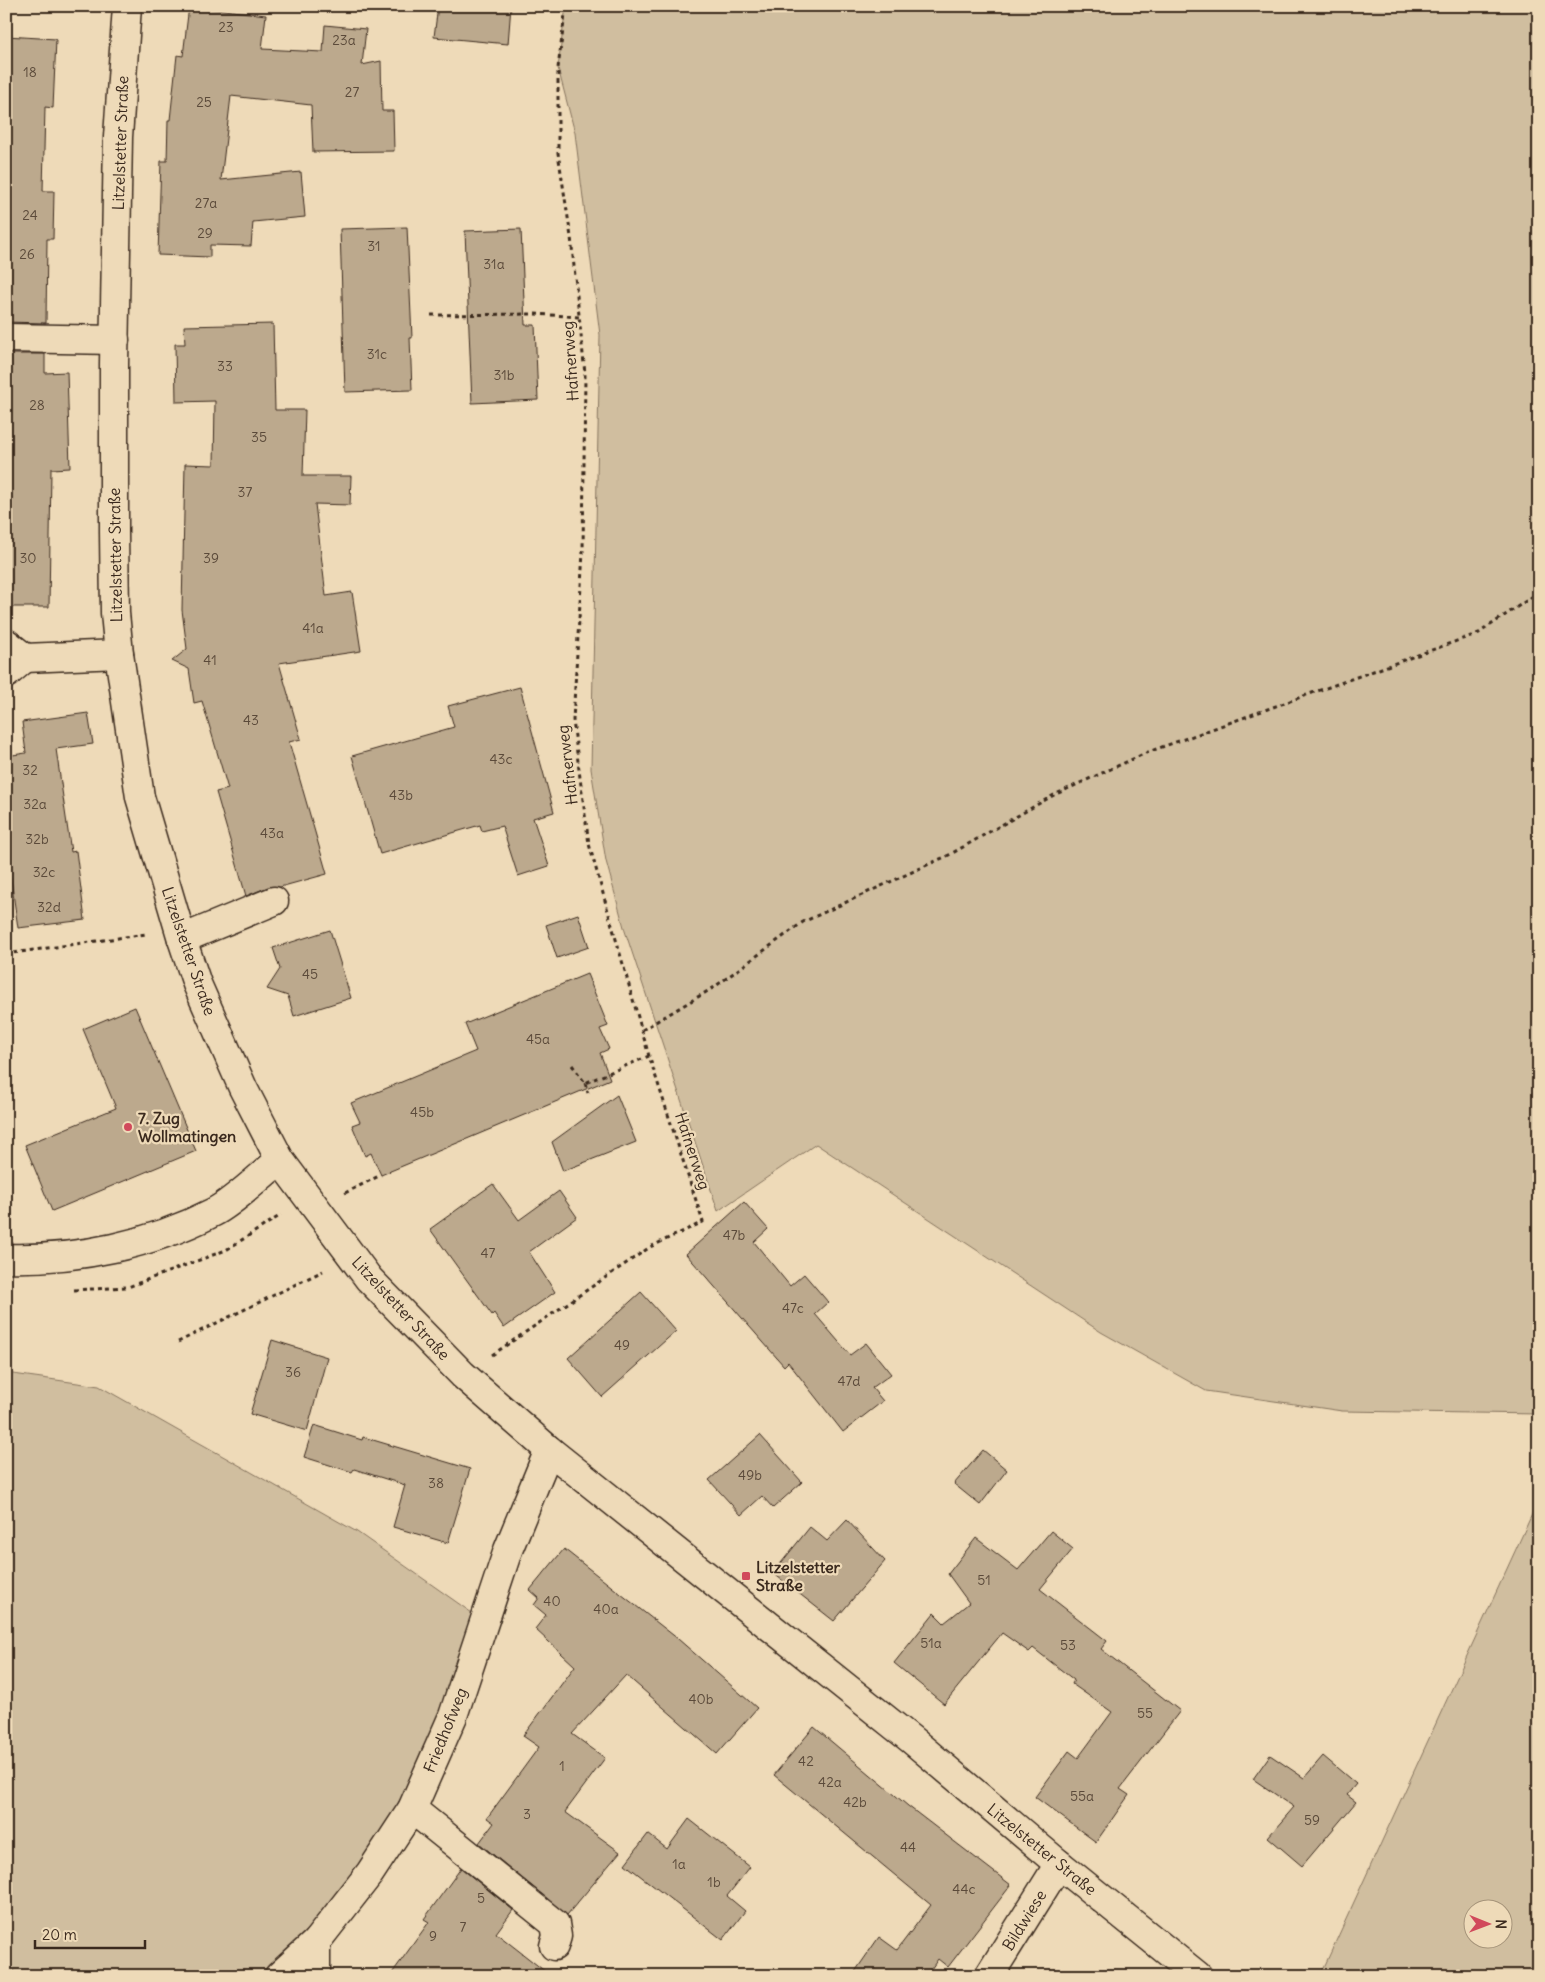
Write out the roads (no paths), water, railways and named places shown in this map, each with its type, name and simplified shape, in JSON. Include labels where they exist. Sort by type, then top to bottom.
[{"type":"street","name":"Litzelstetter Straße","points":[[127,6],[118,137],[114,340],[114,532],[119,654],[140,797],[181,934],[197,984],[244,1088],[280,1160],[369,1279],[463,1375],[549,1450],[904,1734],[1059,1864],[1198,1976]]},
{"type":"street","points":[[6,338],[114,340]]},
{"type":"street","points":[[12,658],[119,654]]},
{"type":"street","points":[[181,934],[274,901]]},
{"type":"street","points":[[6,1258],[42,1259],[93,1252],[154,1238],[216,1211],[280,1160]]},
{"type":"street","name":"Friedhofweg","points":[[279,1976],[316,1942],[370,1873],[412,1809],[453,1716],[508,1550],[549,1450]]},
{"type":"street","points":[[412,1809],[555,1924],[558,1936],[554,1946]]},
{"type":"street","name":"Bildwiese","points":[[989,1976],[1059,1864]]},
{"type":"street","points":[[316,1942],[316,1976]]},
{"type":"place","name":"7. Zug Wollmatingen","points":[[128,1127]]},
{"type":"place","name":"Litzelstetter Straße","points":[[746,1576]]}]
